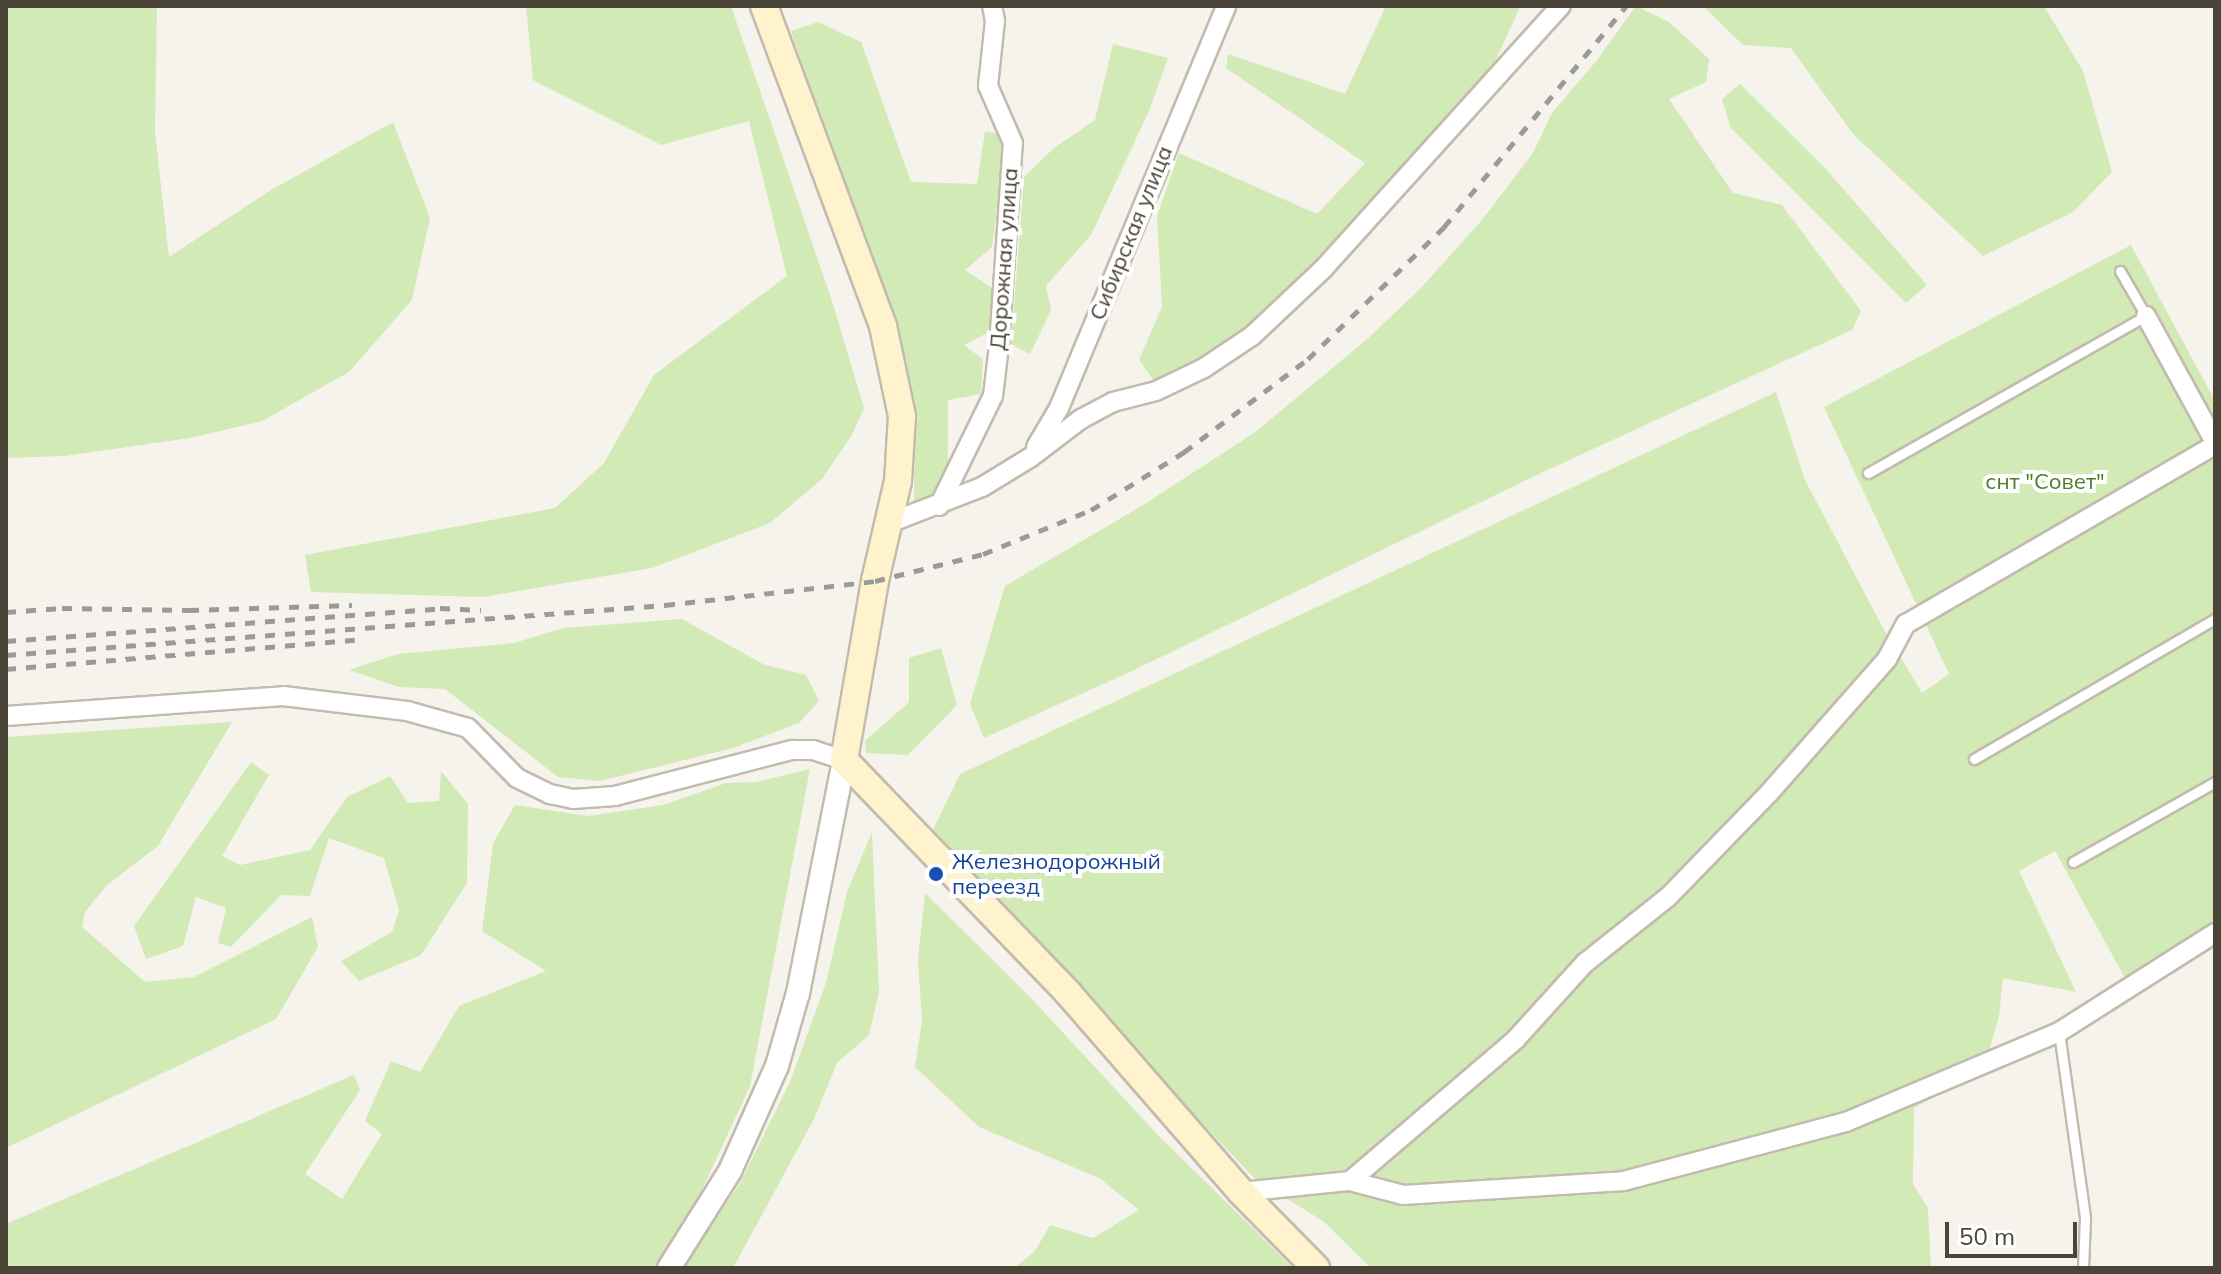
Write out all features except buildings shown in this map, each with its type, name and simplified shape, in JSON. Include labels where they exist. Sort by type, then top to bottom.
[{"type":"main road","points":[[764,6],[883,326],[894,368],[903,432],[900,473],[844,760],[1069,994],[1241,1192],[1316,1268]]},
{"type":"street","name":"Дорожная улица","points":[[939,506],[993,396],[999,346],[1013,143],[988,86],[995,21],[992,6]]},
{"type":"street","name":"Сибирская улица","points":[[1031,457],[1059,408],[1226,6]]},
{"type":"street","points":[[889,523],[982,487],[1031,457],[1081,419],[1113,402],[1156,391],[1204,368],[1252,336],[1334,258],[1561,6]]},
{"type":"street","points":[[1350,1181],[1516,1039],[1585,963],[1668,897],[1769,793],[1887,659],[1906,624],[2215,443],[2146,316]]},
{"type":"street","points":[[6,716],[283,696],[407,711],[468,728],[517,778],[550,794],[573,799],[615,796],[792,750],[813,750],[844,760],[798,993],[777,1066],[739,1154],[669,1268]]},
{"type":"street","points":[[1241,1192],[1350,1181],[1403,1195],[1624,1181],[1846,1122],[2059,1032],[2215,933]]},
{"type":"lane","points":[[1868,473],[2146,316],[2120,271]]},
{"type":"lane","points":[[1974,759],[2215,619]]},
{"type":"lane","points":[[2073,862],[2215,782]]},
{"type":"lane","points":[[2059,1032],[2085,1218],[2083,1268]]},
{"type":"green space","points":[[6,6],[157,6],[155,132],[169,257],[271,190],[393,122],[430,218],[412,300],[349,372],[262,421],[190,438],[65,456],[6,458]]},
{"type":"green space","points":[[526,6],[731,6],[833,304],[864,408],[852,435],[822,479],[770,523],[652,568],[484,597],[311,592],[305,555],[555,508],[604,463],[654,375],[787,276],[749,121],[661,145],[533,80]]},
{"type":"green space","points":[[1386,6],[1520,7],[1493,66],[1301,283],[1216,353],[1154,381],[1139,360],[1162,307],[1157,216],[1179,153],[1317,214],[1365,163],[1226,68],[1228,54],[1345,94]]},
{"type":"green space","points":[[1636,6],[1669,22],[1709,59],[1706,82],[1669,99],[1733,193],[1782,205],[1861,311],[1852,330],[1541,473],[1132,671],[984,738],[970,704],[1005,586],[1140,507],[1254,433],[1365,341],[1420,289],[1482,220],[1533,153],[1552,113],[1597,60]]},
{"type":"green space","points":[[1703,6],[2044,6],[2083,71],[2112,172],[2073,212],[1983,256],[1853,134],[1791,48],[1743,45]]},
{"type":"green space","points":[[818,22],[861,42],[911,182],[977,184],[985,131],[1006,136],[992,247],[965,270],[1001,294],[987,333],[964,345],[983,359],[981,394],[948,400],[948,488],[914,509],[915,401],[791,31]]},
{"type":"green space","points":[[1113,44],[1168,58],[1149,111],[1091,235],[1046,286],[1051,310],[1030,354],[1011,344],[1024,177],[1054,148],[1095,120]]},
{"type":"green space","points":[[1740,84],[1825,168],[1927,285],[1906,303],[1731,128],[1722,99]]},
{"type":"green space","name":"снт \"Совет\"","points":[[2131,245],[2215,401],[2215,941],[2130,987],[2055,851],[2019,871],[2076,992],[2003,978],[1999,1016],[1984,1069],[1914,1108],[1913,1184],[1928,1208],[1931,1268],[1371,1268],[1323,1221],[1256,1180],[930,836],[960,774],[1776,392],[1805,480],[1882,626],[1922,693],[1949,674],[1824,407]]},
{"type":"green space","points":[[682,619],[765,665],[806,675],[819,701],[799,723],[733,748],[600,781],[558,777],[445,689],[399,687],[349,670],[398,654],[514,643],[563,628]]},
{"type":"green space","points":[[941,648],[957,705],[908,755],[866,753],[865,741],[909,702],[909,658]]},
{"type":"green space","points":[[232,722],[158,846],[107,885],[85,912],[82,927],[145,982],[194,977],[312,917],[318,947],[276,1019],[6,1148],[6,737]]},
{"type":"green space","points":[[251,762],[269,775],[222,856],[240,865],[310,850],[347,797],[390,776],[408,803],[439,801],[441,771],[468,804],[467,883],[421,955],[359,981],[341,961],[392,932],[399,910],[384,858],[329,838],[310,896],[281,895],[231,947],[218,943],[226,908],[196,897],[183,946],[146,959],[134,926]]},
{"type":"green space","points":[[810,769],[750,1086],[695,1205],[653,1268],[6,1268],[6,1224],[354,1075],[360,1090],[305,1174],[342,1199],[382,1134],[365,1121],[391,1061],[420,1072],[459,1006],[546,971],[482,931],[493,843],[515,805],[588,816],[663,805],[726,783],[756,782]]},
{"type":"green space","points":[[872,832],[879,992],[869,1035],[837,1063],[814,1119],[733,1268],[682,1268],[739,1185],[790,1082],[826,983],[847,892]]},
{"type":"green space","points":[[925,893],[1030,997],[1156,1133],[1293,1268],[1014,1268],[1035,1251],[1050,1225],[1093,1238],[1139,1210],[1099,1178],[979,1127],[915,1067],[922,1022],[918,960]]},
{"type":"railway","points":[[6,655],[665,605],[875,581],[983,554],[1091,510],[1184,452],[1308,359],[1444,227],[1626,6]]},
{"type":"railway","points":[[6,612],[62,608],[189,610],[352,605]]},
{"type":"railway","points":[[6,641],[440,608],[481,610]]},
{"type":"railway","points":[[6,669],[355,640]]},
{"type":"place","name":"Железнодорожный переезд","points":[[936,874]]}]
